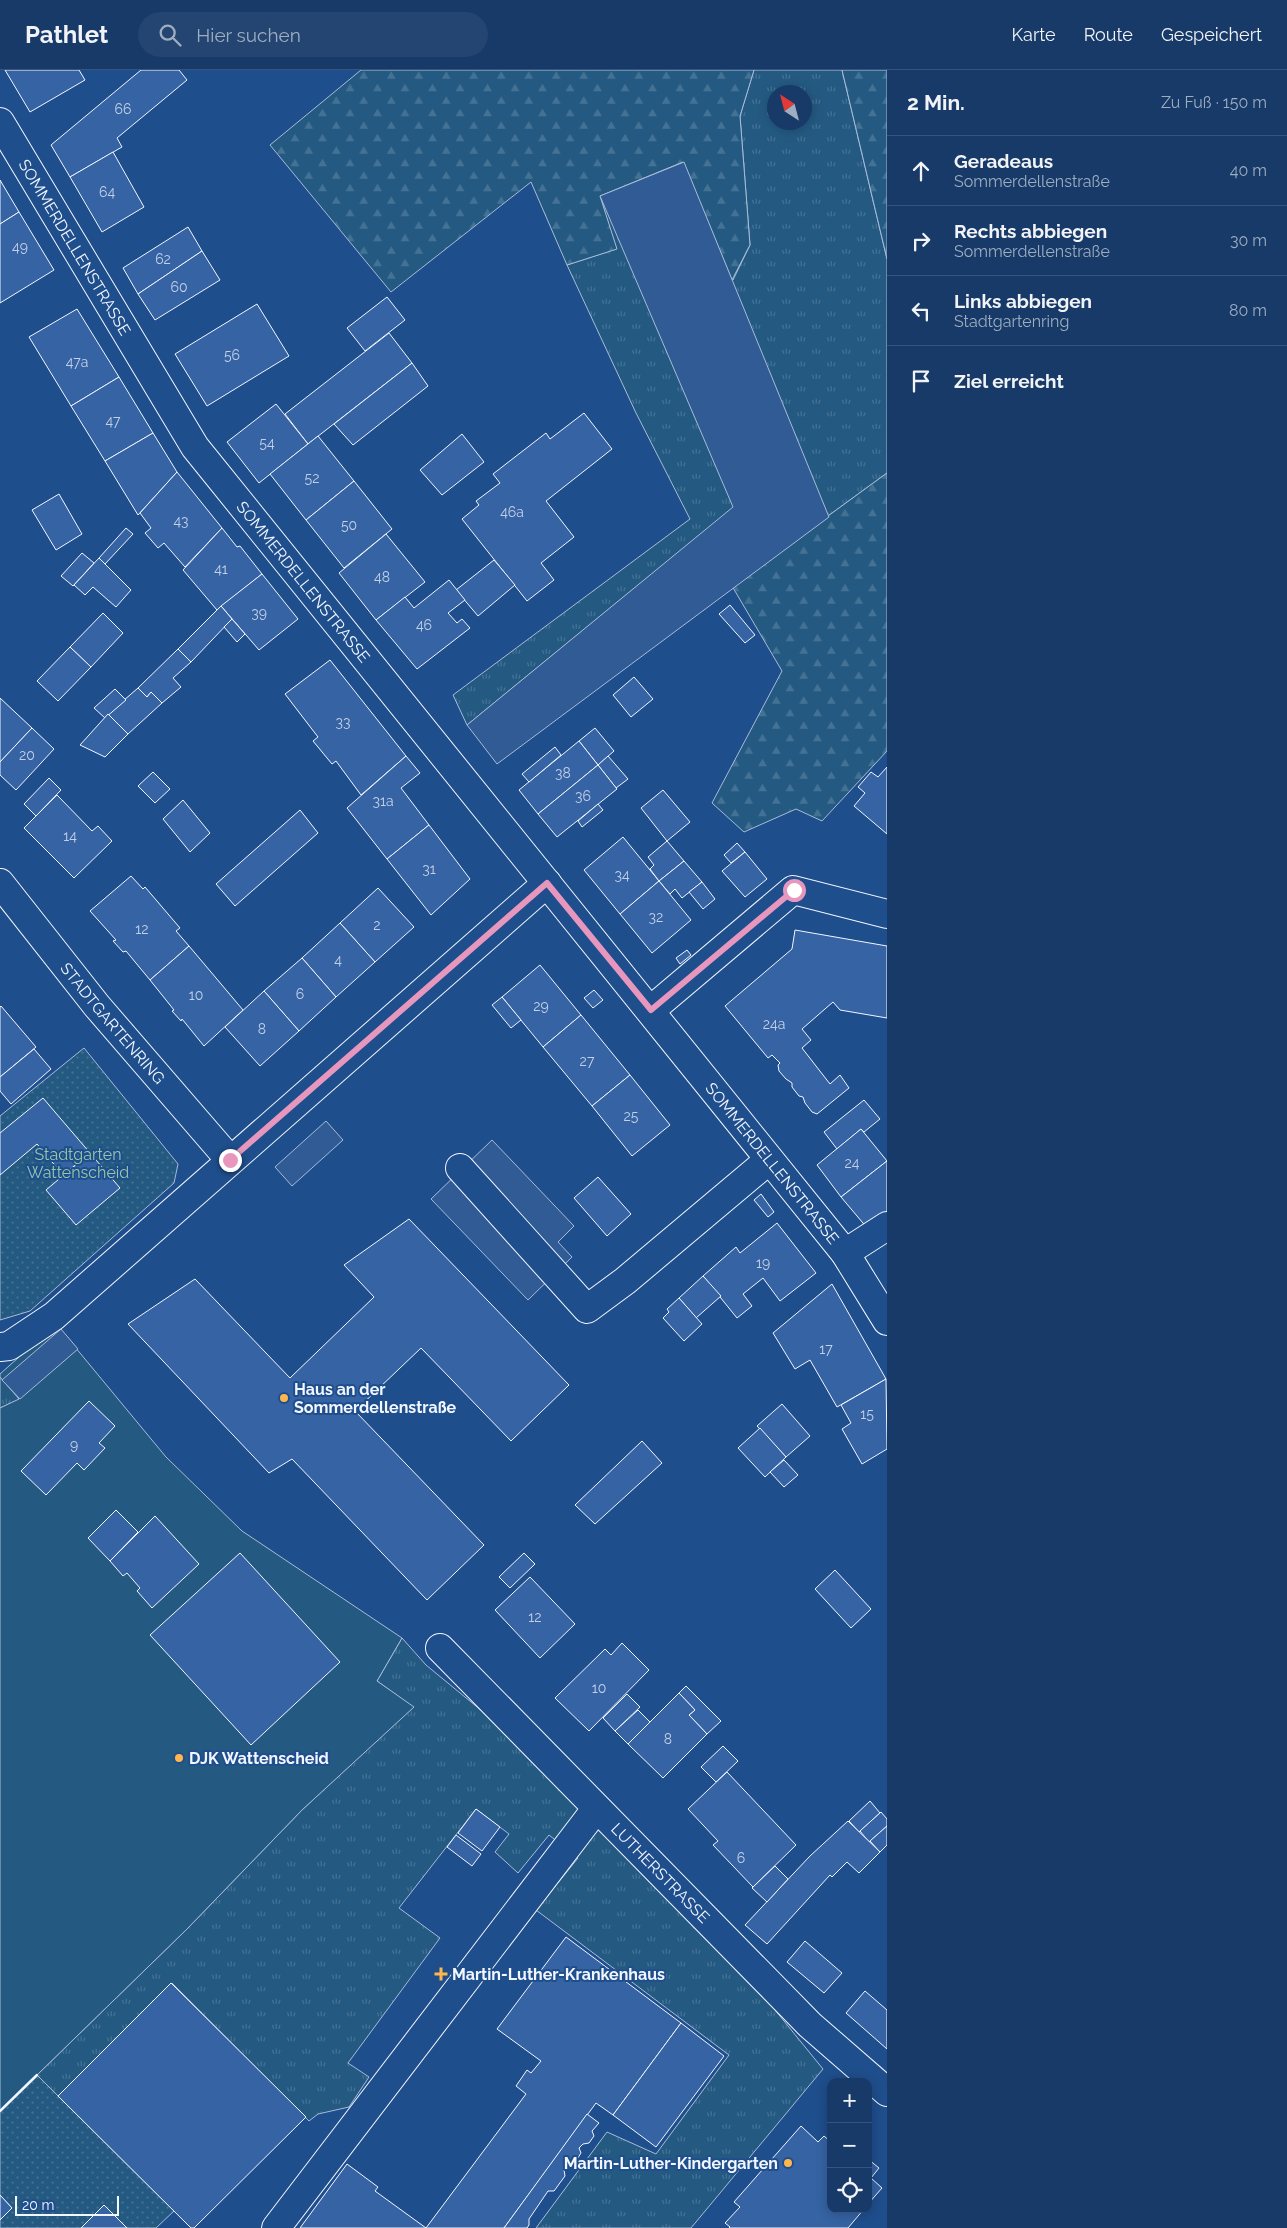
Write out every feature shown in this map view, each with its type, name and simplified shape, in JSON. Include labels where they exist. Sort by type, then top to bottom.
[{"type":"street","name":"SOMMERDELLENSTRASSE","points":[[0,122],[195,447],[651,1010],[845,1254],[887,1321]]},
{"type":"street","name":"STADTGARTENRING","points":[[0,883],[97,1006],[230,1160]]},
{"type":"street","points":[[0,1347],[9,1346],[54,1316],[547,883]]},
{"type":"street","points":[[651,1010],[794,890],[887,914]]},
{"type":"street","points":[[460,1168],[587,1310],[625,1281],[769,1160]]},
{"type":"street","points":[[845,1254],[887,1226]]},
{"type":"street","name":"LUTHERSTRASSE","points":[[440,1648],[810,2025],[887,2092]]},
{"type":"street","points":[[276,2228],[596,1808]]},
{"type":"green space","points":[[361,70],[754,70],[740,116],[750,245],[732,280],[683,162],[600,196],[617,249],[567,265],[531,182],[391,292],[270,145]]},
{"type":"green space","points":[[754,70],[842,70],[887,259],[887,473],[732,586],[706,530],[467,725],[453,695],[690,519],[636,413],[567,265],[616,249],[600,196],[684,162],[733,280],[750,245],[740,116]]},
{"type":"green space","points":[[842,70],[887,70],[887,259]]},
{"type":"green space","points":[[887,473],[887,751],[822,821],[796,809],[744,832],[712,803],[782,671],[732,586]]},
{"type":"green space","name":"Stadtgarten Wattenscheid","points":[[84,1048],[178,1164],[174,1183],[30,1311],[0,1320],[0,1116]]},
{"type":"green space","name":"DJK Wattenscheid","points":[[56,1324],[166,1457],[242,1531],[402,1638],[377,1681],[414,1707],[302,1810],[187,1929],[0,2111],[0,1408],[19,1399],[0,1377],[0,1374]]},
{"type":"green space","points":[[0,1377],[20,1399],[0,1408]]},
{"type":"green space","points":[[402,1638],[426,1665],[482,1711],[762,1994],[823,2069],[691,2228],[536,2228],[607,2132],[656,2154],[729,2055],[536,1910],[578,1858],[549,1835],[518,1873],[495,1852],[509,1834],[476,1809],[399,1908],[440,1938],[348,2063],[369,2077],[349,2107],[318,2114],[309,2121],[172,1983],[58,2096],[37,2075],[187,1929],[302,1810],[413,1707],[377,1681]]},
{"type":"green space","points":[[37,2075],[174,2211],[156,2228],[127,2228],[104,2205],[81,2228],[0,2228],[0,2220],[12,2208],[0,2195],[0,2111]]},
{"type":"shaded area","points":[[684,162],[829,517],[497,764],[467,725],[733,507],[600,196]]},
{"type":"shaded area","points":[[326,1121],[343,1140],[292,1186],[275,1167]]},
{"type":"shaded area","points":[[492,1140],[574,1226],[558,1242],[572,1257],[528,1300],[431,1199]]},
{"type":"shaded area","points":[[61,1329],[78,1349],[20,1399],[2,1380]]},
{"type":"building","points":[[5,70],[79,70],[85,80],[30,112]]},
{"type":"building","points":[[141,70],[179,70],[187,80],[117,138],[122,147],[70,177],[51,145]]},
{"type":"building","points":[[113,152],[144,207],[102,232],[70,177]]},
{"type":"building","points":[[0,180],[19,212],[0,224]]},
{"type":"building","points":[[19,212],[54,270],[0,303],[0,224]]},
{"type":"building","points":[[188,227],[202,251],[138,294],[123,268]]},
{"type":"building","points":[[202,251],[220,280],[155,320],[138,294]]},
{"type":"building","points":[[387,297],[405,320],[365,351],[347,328]]},
{"type":"building","points":[[257,304],[289,356],[207,406],[175,354]]},
{"type":"building","points":[[77,309],[119,377],[71,406],[29,337]]},
{"type":"building","points":[[389,333],[412,363],[308,444],[285,414]]},
{"type":"building","points":[[412,363],[428,386],[353,445],[334,424]]},
{"type":"building","points":[[119,377],[153,433],[105,461],[71,406]]},
{"type":"building","points":[[276,404],[308,444],[259,483],[227,442]]},
{"type":"building","points":[[584,413],[612,449],[546,501],[574,537],[541,563],[554,580],[527,601],[462,519],[479,505],[476,501],[500,483],[493,474],[546,433],[550,439]]},
{"type":"building","points":[[153,433],[177,472],[138,515],[105,461]]},
{"type":"building","points":[[462,434],[484,462],[442,495],[420,470]]},
{"type":"building","points":[[318,436],[354,481],[306,520],[270,474]]},
{"type":"building","points":[[177,472],[222,528],[185,567],[164,543],[158,548],[145,533],[151,528],[140,513]]},
{"type":"building","points":[[354,481],[392,529],[344,568],[306,520]]},
{"type":"building","points":[[59,494],[82,534],[56,550],[32,510]]},
{"type":"building","points":[[126,528],[133,534],[105,564],[99,558]]},
{"type":"building","points":[[222,528],[237,547],[240,546],[262,574],[217,610],[183,570]]},
{"type":"building","points":[[386,534],[425,582],[376,620],[339,573]]},
{"type":"building","points":[[82,553],[94,563],[73,586],[61,576]]},
{"type":"building","points":[[99,558],[131,590],[116,607],[93,587],[85,595],[74,585]]},
{"type":"building","points":[[494,560],[515,585],[478,616],[456,590]]},
{"type":"building","points":[[262,574],[298,619],[259,650],[221,606]]},
{"type":"building","points":[[449,580],[465,600],[448,613],[457,623],[462,619],[470,628],[417,669],[376,620],[405,597],[414,608]]},
{"type":"building","points":[[730,605],[755,635],[745,643],[719,614]]},
{"type":"building","points":[[221,606],[232,619],[191,662],[178,649]]},
{"type":"building","points":[[103,613],[123,633],[91,667],[70,647]]},
{"type":"building","points":[[232,619],[245,634],[237,642],[224,627]]},
{"type":"building","points":[[70,647],[91,667],[58,701],[37,681]]},
{"type":"building","points":[[178,649],[191,662],[173,678],[181,687],[162,703],[151,692],[147,697],[138,688]]},
{"type":"building","points":[[330,660],[406,756],[361,795],[336,761],[332,764],[313,741],[318,737],[285,694]]},
{"type":"building","points":[[634,677],[653,699],[631,717],[613,695]]},
{"type":"building","points":[[138,688],[147,697],[151,692],[162,703],[128,734],[108,714]]},
{"type":"building","points":[[115,689],[126,700],[105,718],[94,708]]},
{"type":"building","points":[[0,698],[32,728],[0,762]]},
{"type":"building","points":[[108,714],[128,734],[105,757],[80,745]]},
{"type":"building","points":[[32,728],[54,749],[16,790],[0,775],[0,762]]},
{"type":"building","points":[[595,728],[614,751],[598,765],[579,741]]},
{"type":"building","points":[[579,741],[598,765],[538,814],[519,790]]},
{"type":"building","points":[[555,747],[561,755],[529,782],[522,774]]},
{"type":"building","points":[[406,756],[420,773],[401,788],[429,825],[387,859],[347,808]]},
{"type":"building","points":[[608,756],[628,779],[616,788],[598,765]]},
{"type":"building","points":[[598,765],[617,789],[557,837],[538,814]]},
{"type":"building","points":[[887,767],[887,834],[854,806],[865,793],[858,787],[871,772],[878,777]]},
{"type":"building","points":[[153,772],[170,789],[155,803],[138,786]]},
{"type":"building","points":[[49,778],[61,790],[36,816],[24,804]]},
{"type":"building","points":[[663,790],[690,822],[667,841],[641,808]]},
{"type":"building","points":[[57,795],[92,831],[98,826],[112,841],[74,878],[24,828]]},
{"type":"building","points":[[183,800],[210,833],[190,852],[163,819]]},
{"type":"building","points":[[598,804],[603,810],[582,827],[578,821]]},
{"type":"building","points":[[300,810],[318,833],[235,906],[216,884]]},
{"type":"building","points":[[429,825],[470,879],[431,915],[387,859]]},
{"type":"building","points":[[623,837],[659,881],[620,914],[584,870]]},
{"type":"building","points":[[667,841],[684,861],[659,881],[650,869],[654,865],[648,857]]},
{"type":"building","points":[[737,843],[745,852],[731,863],[724,855]]},
{"type":"building","points":[[745,852],[767,879],[745,897],[722,871]]},
{"type":"building","points":[[684,861],[702,882],[682,898],[675,889],[670,894],[659,881]]},
{"type":"building","points":[[131,876],[143,889],[145,887],[180,928],[176,931],[189,946],[150,980],[126,951],[123,952],[113,941],[116,940],[90,911]]},
{"type":"building","points":[[659,881],[691,920],[652,953],[620,914]]},
{"type":"building","points":[[702,882],[715,899],[703,909],[689,892]]},
{"type":"building","points":[[378,888],[414,927],[375,962],[340,923]]},
{"type":"building","points":[[340,923],[375,962],[336,997],[302,958]]},
{"type":"building","points":[[795,930],[887,946],[887,1018],[840,1010],[833,1002],[802,1029],[811,1040],[802,1048],[830,1084],[840,1075],[849,1088],[817,1114],[812,1112],[803,1097],[799,1096],[792,1087],[792,1083],[779,1071],[778,1065],[780,1063],[772,1055],[768,1058],[725,1006],[792,949]]},
{"type":"building","points":[[189,946],[243,1010],[204,1046],[182,1019],[181,1021],[172,1011],[174,1010],[150,980]]},
{"type":"building","points":[[687,950],[691,955],[680,964],[676,958]]},
{"type":"building","points":[[302,958],[336,997],[299,1031],[264,991]]},
{"type":"building","points":[[540,965],[581,1015],[543,1047],[502,997]]},
{"type":"building","points":[[594,990],[603,1000],[593,1008],[584,998]]},
{"type":"building","points":[[264,991],[299,1031],[260,1066],[225,1027]]},
{"type":"building","points":[[502,997],[521,1020],[511,1028],[492,1005]]},
{"type":"building","points":[[0,1007],[36,1047],[0,1077]]},
{"type":"building","points":[[581,1015],[630,1075],[592,1106],[543,1047]]},
{"type":"building","points":[[34,1049],[51,1069],[11,1104],[0,1091],[0,1077]]},
{"type":"building","points":[[630,1075],[670,1125],[632,1156],[592,1106]]},
{"type":"building","points":[[43,1098],[90,1153],[63,1175],[37,1144],[0,1175],[0,1133]]},
{"type":"building","points":[[864,1100],[880,1119],[864,1132],[861,1129],[837,1149],[824,1132]]},
{"type":"building","points":[[861,1129],[887,1161],[841,1197],[817,1165]]},
{"type":"building","points":[[90,1153],[120,1188],[76,1225],[46,1190]]},
{"type":"building","points":[[887,1161],[887,1213],[868,1229],[841,1197]]},
{"type":"building","points":[[598,1177],[631,1214],[607,1236],[574,1198]]},
{"type":"building","points":[[761,1194],[774,1212],[768,1217],[754,1200]]},
{"type":"building","name":"Haus an der Sommerdellenstraße","points":[[409,1219],[569,1385],[511,1441],[421,1348],[355,1411],[484,1545],[427,1600],[292,1459],[269,1473],[128,1324],[195,1279],[290,1378],[374,1297],[344,1265]]},
{"type":"building","points":[[777,1223],[816,1273],[780,1301],[763,1278],[743,1294],[752,1306],[737,1318],[703,1276],[736,1247],[740,1253]]},
{"type":"building","points":[[703,1276],[721,1296],[696,1318],[679,1298]]},
{"type":"building","points":[[832,1284],[886,1379],[837,1407],[810,1360],[795,1369],[773,1333]]},
{"type":"building","points":[[679,1298],[702,1324],[684,1341],[663,1318],[669,1312],[667,1309]]},
{"type":"building","points":[[886,1379],[887,1449],[862,1464],[842,1429],[851,1423],[841,1405]]},
{"type":"building","points":[[89,1401],[115,1426],[99,1443],[105,1448],[84,1470],[77,1463],[46,1495],[21,1471]]},
{"type":"building","points":[[782,1404],[810,1436],[786,1457],[757,1426]]},
{"type":"building","points":[[760,1428],[786,1457],[765,1477],[738,1448]]},
{"type":"building","points":[[642,1441],[662,1463],[595,1524],[575,1505]]},
{"type":"building","points":[[784,1460],[798,1475],[784,1487],[770,1472]]},
{"type":"building","points":[[116,1510],[138,1532],[110,1561],[88,1538]]},
{"type":"building","points":[[155,1516],[199,1564],[152,1608],[137,1591],[140,1588],[127,1573],[123,1576],[110,1561]]},
{"type":"building","points":[[240,1553],[340,1662],[251,1745],[150,1635]]},
{"type":"building","points":[[524,1553],[535,1564],[510,1588],[499,1577]]},
{"type":"building","points":[[835,1570],[871,1609],[851,1628],[815,1589]]},
{"type":"building","points":[[530,1577],[575,1624],[540,1658],[495,1610]]},
{"type":"building","points":[[622,1643],[649,1670],[589,1731],[555,1698],[605,1649],[611,1655]]},
{"type":"building","points":[[686,1686],[721,1721],[707,1734],[689,1715],[695,1710],[679,1693]]},
{"type":"building","points":[[679,1693],[695,1710],[689,1715],[707,1734],[663,1778],[628,1744]]},
{"type":"building","points":[[627,1694],[640,1707],[615,1731],[603,1718]]},
{"type":"building","points":[[638,1710],[650,1722],[628,1744],[615,1731]]},
{"type":"building","points":[[723,1746],[738,1761],[716,1782],[701,1767]]},
{"type":"building","points":[[727,1772],[796,1845],[753,1887],[713,1845],[718,1841],[688,1809]]},
{"type":"building","points":[[870,1801],[880,1813],[859,1832],[849,1821]]},
{"type":"building","points":[[476,1809],[500,1827],[482,1851],[458,1833]]},
{"type":"building","points":[[881,1812],[887,1819],[887,1826],[869,1842],[860,1831]]},
{"type":"building","points":[[848,1821],[880,1852],[859,1873],[847,1862],[832,1877],[830,1875],[767,1944],[745,1925],[810,1856]]},
{"type":"building","points":[[887,1826],[887,1845],[880,1852],[870,1841]]},
{"type":"building","points":[[456,1835],[481,1854],[472,1866],[447,1847]]},
{"type":"building","points":[[775,1866],[788,1879],[767,1902],[752,1888]]},
{"type":"building","points":[[566,1937],[681,2023],[613,2115],[596,2103],[504,2228],[426,2228],[526,2094],[516,2086],[527,2070],[531,2073],[541,2061],[497,2029]]},
{"type":"building","points":[[805,1941],[842,1973],[824,1993],[787,1962]]},
{"type":"building","points":[[171,1983],[306,2117],[194,2228],[191,2228],[58,2096]]},
{"type":"building","points":[[865,1991],[887,2010],[887,2049],[846,2013]]},
{"type":"building","points":[[681,2023],[724,2056],[656,2147],[613,2115]]},
{"type":"building","points":[[587,2114],[599,2123],[592,2131],[594,2136],[589,2143],[583,2144],[579,2148],[581,2153],[576,2161],[570,2162],[564,2170],[565,2176],[554,2191],[548,2191],[529,2219],[527,2228],[504,2228]]},
{"type":"building","points":[[801,2126],[818,2142],[824,2136],[827,2139],[827,2213],[861,2213],[848,2228],[729,2228],[725,2223],[740,2207],[734,2202]]},
{"type":"building","points":[[872,2162],[879,2168],[872,2177]]},
{"type":"building","points":[[347,2164],[378,2187],[375,2191],[426,2228],[300,2228]]},
{"type":"building","points":[[872,2179],[882,2188],[872,2199]]},
{"type":"building","points":[[0,2195],[12,2208],[0,2220]]},
{"type":"building","points":[[104,2205],[127,2228],[81,2228]]},
{"type":"wall","points":[[0,2111],[37,2075]]},
{"type":"place","name":"Haus an der Sommerdellenstraße","points":[[284,1398]]},
{"type":"place","name":"DJK Wattenscheid","points":[[179,1758]]},
{"type":"place","name":"Martin-Luther-Krankenhaus","points":[[441,1974]]},
{"type":"place","name":"Martin-Luther-Kindergarten","points":[[788,2163]]},
{"type":"route","points":[[230,1160],[547,883],[651,1010],[794,890]]}]
